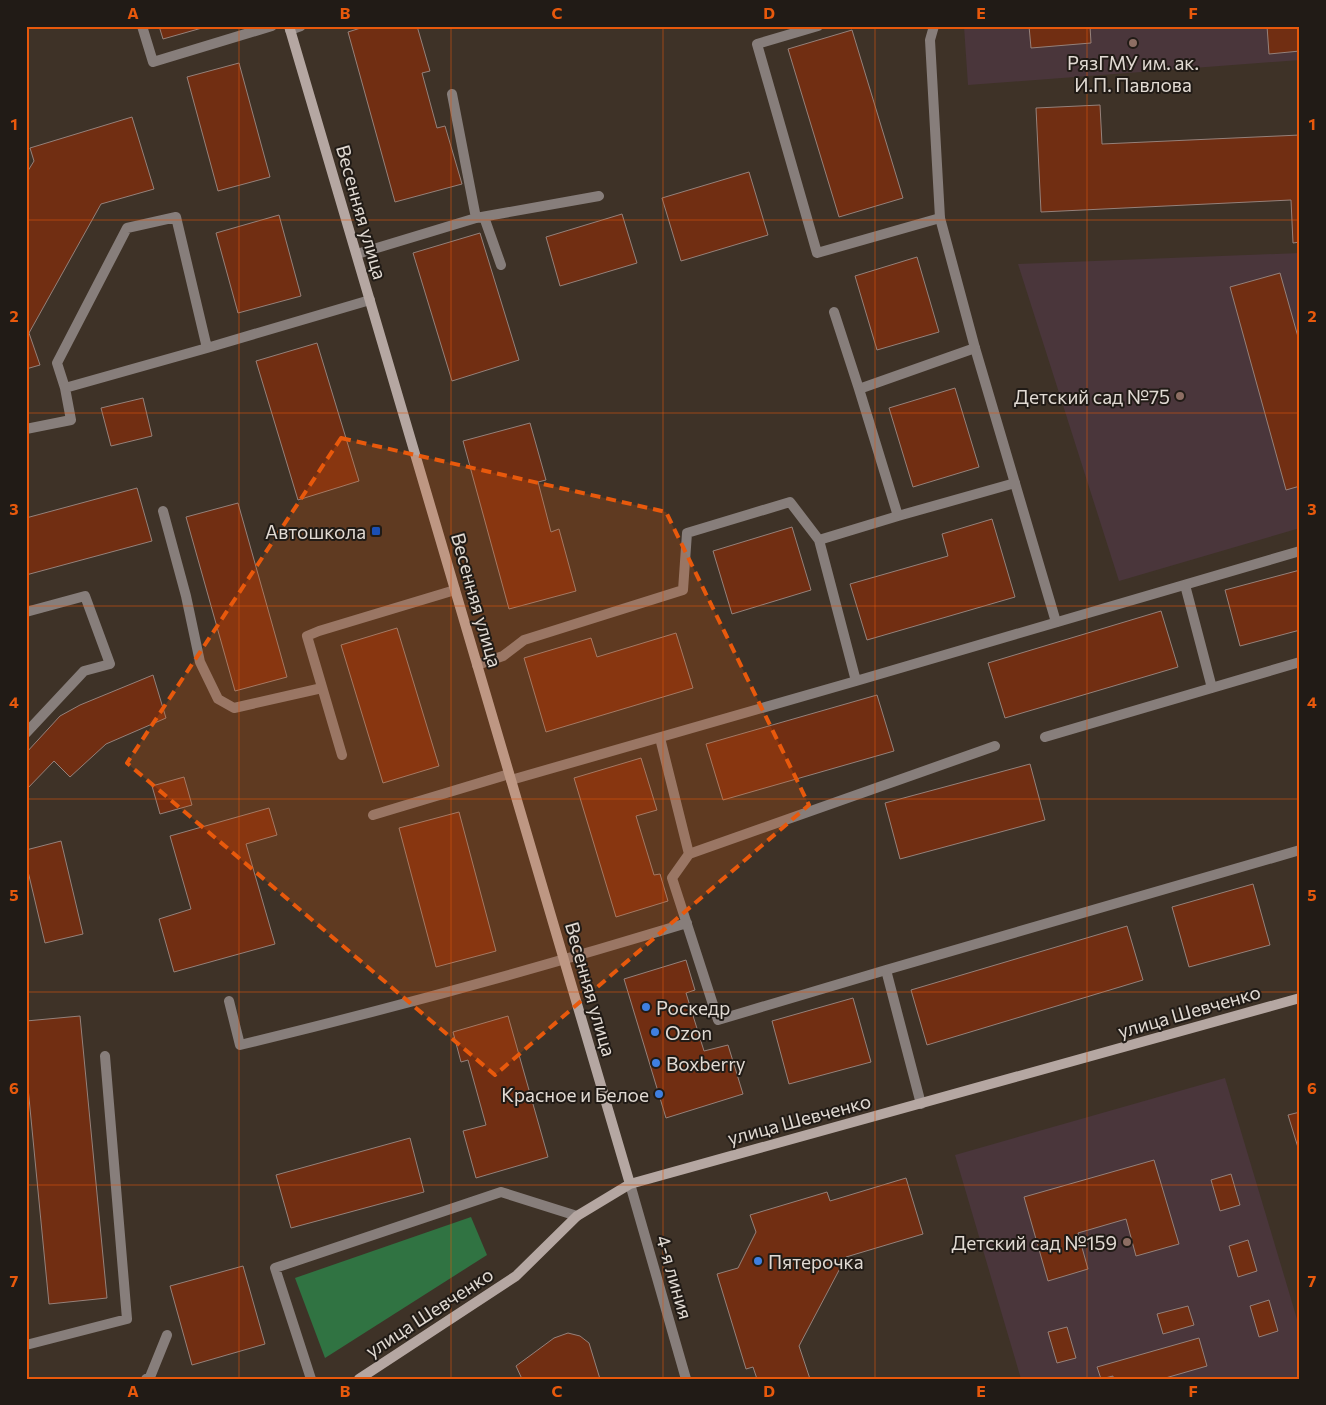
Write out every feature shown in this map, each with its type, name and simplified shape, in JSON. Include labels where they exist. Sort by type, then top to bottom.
[{"type":"street","points":[[142,26],[153,62],[272,26]]},
{"type":"street","points":[[290,28],[302,26]]},
{"type":"street","points":[[818,26],[757,44],[817,253],[940,218]]},
{"type":"street","points":[[934,26],[930,40],[940,218],[975,348],[1056,622]]},
{"type":"street","name":"Весенняя улица","points":[[290,28],[630,1184]]},
{"type":"street","points":[[452,94],[480,218],[500,265]]},
{"type":"street","points":[[357,254],[480,218],[599,196]]},
{"type":"street","points":[[26,429],[71,420],[65,388],[57,363],[127,228],[176,217],[207,348]]},
{"type":"street","points":[[65,388],[370,300]]},
{"type":"street","points":[[834,312],[898,516]]},
{"type":"street","points":[[859,389],[975,348]]},
{"type":"street","points":[[819,540],[1015,483]]},
{"type":"street","points":[[477,665],[503,656],[524,640],[683,590],[687,533],[790,502],[819,540],[856,681]]},
{"type":"street","points":[[163,510],[186,596],[200,662],[218,699],[234,708],[322,688]]},
{"type":"street","points":[[372,815],[660,738],[1300,551]]},
{"type":"street","points":[[1185,585],[1212,688]]},
{"type":"street","points":[[342,755],[307,636],[455,590]]},
{"type":"street","points":[[26,612],[85,596],[110,664],[84,671],[26,733]]},
{"type":"street","points":[[1045,737],[1300,662]]},
{"type":"street","points":[[660,738],[689,854]]},
{"type":"street","points":[[995,746],[689,854],[672,878],[718,1020],[1300,850]]},
{"type":"street","points":[[228,1001],[240,1045],[389,1008],[564,960],[687,923]]},
{"type":"street","points":[[886,970],[921,1104]]},
{"type":"street","name":"улица Шевченко","points":[[359,1379],[516,1276],[577,1216],[630,1184],[1300,998]]},
{"type":"street","points":[[26,1345],[127,1319],[105,1056]]},
{"type":"street","name":"4-я линия","points":[[630,1184],[686,1379]]},
{"type":"street","points":[[311,1379],[275,1268],[500,1192],[577,1216]]},
{"type":"street","points":[[146,1379],[150,1377],[167,1335]]},
{"type":"highlighted area","points":[[341,438],[666,512],[809,805],[495,1075],[127,763]]},
{"type":"shaded area","name":"РязГМУ им. ак. И.П. Павлова","points":[[964,26],[1300,26],[1300,60],[968,85]]},
{"type":"shaded area","name":"Детский сад №75","points":[[1300,253],[1300,528],[1119,581],[1018,264]]},
{"type":"shaded area","name":"Детский сад №159","points":[[1225,1078],[1300,1329],[1300,1379],[1021,1379],[955,1155]]},
{"type":"green space","points":[[471,1217],[487,1255],[325,1358],[295,1278]]},
{"type":"building","points":[[159,26],[209,26],[163,39]]},
{"type":"building","points":[[367,26],[417,26],[430,71],[422,73],[437,128],[445,126],[462,184],[395,202],[348,32]]},
{"type":"building","points":[[1029,26],[1090,26],[1091,43],[1031,48]]},
{"type":"building","points":[[1267,26],[1300,26],[1300,51],[1269,54]]},
{"type":"building","points":[[852,30],[903,198],[839,217],[788,49]]},
{"type":"building","points":[[239,63],[270,177],[218,191],[187,77]]},
{"type":"building","points":[[1100,105],[1102,144],[1300,135],[1300,242],[1293,243],[1291,200],[1041,212],[1036,108]]},
{"type":"building","points":[[132,117],[154,189],[101,204],[29,333],[40,365],[26,369],[26,174],[34,161],[30,148]]},
{"type":"building","points":[[749,172],[768,235],[681,261],[662,198]]},
{"type":"building","points":[[622,214],[637,263],[560,286],[546,237]]},
{"type":"building","points":[[279,215],[301,296],[238,313],[216,233]]},
{"type":"building","points":[[480,233],[519,360],[452,381],[413,253]]},
{"type":"building","points":[[917,257],[939,332],[877,350],[855,276]]},
{"type":"building","points":[[1280,273],[1300,344],[1300,486],[1286,490],[1230,287]]},
{"type":"building","points":[[317,343],[359,481],[298,500],[256,361]]},
{"type":"building","points":[[955,388],[979,467],[913,487],[889,408]]},
{"type":"building","points":[[143,398],[152,436],[111,446],[101,408]]},
{"type":"building","points":[[530,423],[546,480],[538,482],[551,532],[559,529],[576,591],[509,609],[463,441]]},
{"type":"building","points":[[137,488],[152,541],[26,575],[26,518]]},
{"type":"building","points":[[238,503],[287,677],[235,691],[186,517]]},
{"type":"building","points":[[992,519],[1015,597],[867,640],[850,584],[948,556],[942,534]]},
{"type":"building","points":[[792,527],[811,590],[732,614],[713,551]]},
{"type":"building","points":[[1300,570],[1300,630],[1240,646],[1225,590]]},
{"type":"building","points":[[1161,611],[1178,667],[1005,718],[988,663]]},
{"type":"building","points":[[397,628],[439,766],[383,783],[341,645]]},
{"type":"building","points":[[676,633],[693,688],[546,732],[524,658],[591,638],[597,657]]},
{"type":"building","points":[[153,675],[166,718],[106,744],[70,777],[54,761],[26,790],[26,753],[60,716],[80,705]]},
{"type":"building","points":[[877,695],[894,751],[723,800],[706,744]]},
{"type":"building","points":[[641,758],[657,810],[636,816],[654,875],[660,874],[668,901],[616,917],[574,778]]},
{"type":"building","points":[[1030,764],[1045,820],[900,859],[885,803]]},
{"type":"building","points":[[184,777],[192,805],[160,814],[152,786]]},
{"type":"building","points":[[269,808],[277,835],[246,844],[275,944],[174,972],[159,919],[191,909],[170,836]]},
{"type":"building","points":[[459,812],[496,951],[436,967],[399,828]]},
{"type":"building","points":[[61,841],[83,934],[45,943],[26,863],[26,850]]},
{"type":"building","points":[[1253,884],[1270,945],[1189,967],[1172,907]]},
{"type":"building","points":[[1127,926],[1143,980],[927,1045],[911,990]]},
{"type":"building","points":[[686,960],[695,990],[686,993],[704,1051],[728,1045],[743,1094],[666,1118],[624,979]]},
{"type":"building","points":[[853,998],[871,1062],[789,1084],[772,1021]]},
{"type":"building","points":[[80,1016],[107,1298],[49,1304],[26,1067],[26,1021]]},
{"type":"building","points":[[508,1016],[548,1157],[476,1178],[463,1131],[486,1125],[468,1060],[461,1062],[453,1032]]},
{"type":"building","points":[[1300,1112],[1300,1154],[1288,1115]]},
{"type":"building","points":[[410,1138],[424,1192],[291,1228],[276,1175]]},
{"type":"building","points":[[1154,1160],[1179,1244],[1136,1256],[1126,1219],[1078,1233],[1088,1269],[1048,1281],[1024,1197]]},
{"type":"building","points":[[1231,1174],[1240,1205],[1220,1211],[1211,1180]]},
{"type":"building","points":[[906,1178],[923,1234],[846,1257],[799,1346],[810,1379],[757,1379],[753,1367],[746,1369],[717,1274],[738,1268],[756,1232],[750,1215],[827,1192],[830,1201]]},
{"type":"building","points":[[1248,1240],[1257,1271],[1238,1277],[1229,1246]]},
{"type":"building","points":[[243,1266],[265,1344],[192,1365],[170,1286]]},
{"type":"building","points":[[1269,1300],[1278,1331],[1259,1337],[1250,1306]]},
{"type":"building","points":[[1188,1306],[1194,1325],[1163,1334],[1157,1314]]},
{"type":"building","points":[[1067,1327],[1076,1358],[1057,1363],[1048,1332]]},
{"type":"building","points":[[568,1333],[580,1336],[589,1343],[600,1379],[522,1379],[516,1366],[554,1338]]},
{"type":"building","points":[[1199,1338],[1207,1366],[1162,1379],[1113,1379],[1113,1376],[1101,1379],[1097,1367]]},
{"type":"place","name":"РязГМУ им. ак. И.П. Павлова","points":[[1133,43]]},
{"type":"place","name":"Детский сад №75","points":[[1180,396]]},
{"type":"place","name":"Автошкола","points":[[376,531]]},
{"type":"place","name":"Роскедр","points":[[646,1007]]},
{"type":"place","name":"Ozon","points":[[655,1032]]},
{"type":"place","name":"Boxberry","points":[[656,1063]]},
{"type":"place","name":"Красное и Белое","points":[[659,1094]]},
{"type":"place","name":"Детский сад №159","points":[[1127,1242]]},
{"type":"place","name":"Пятерочка","points":[[758,1261]]}]
